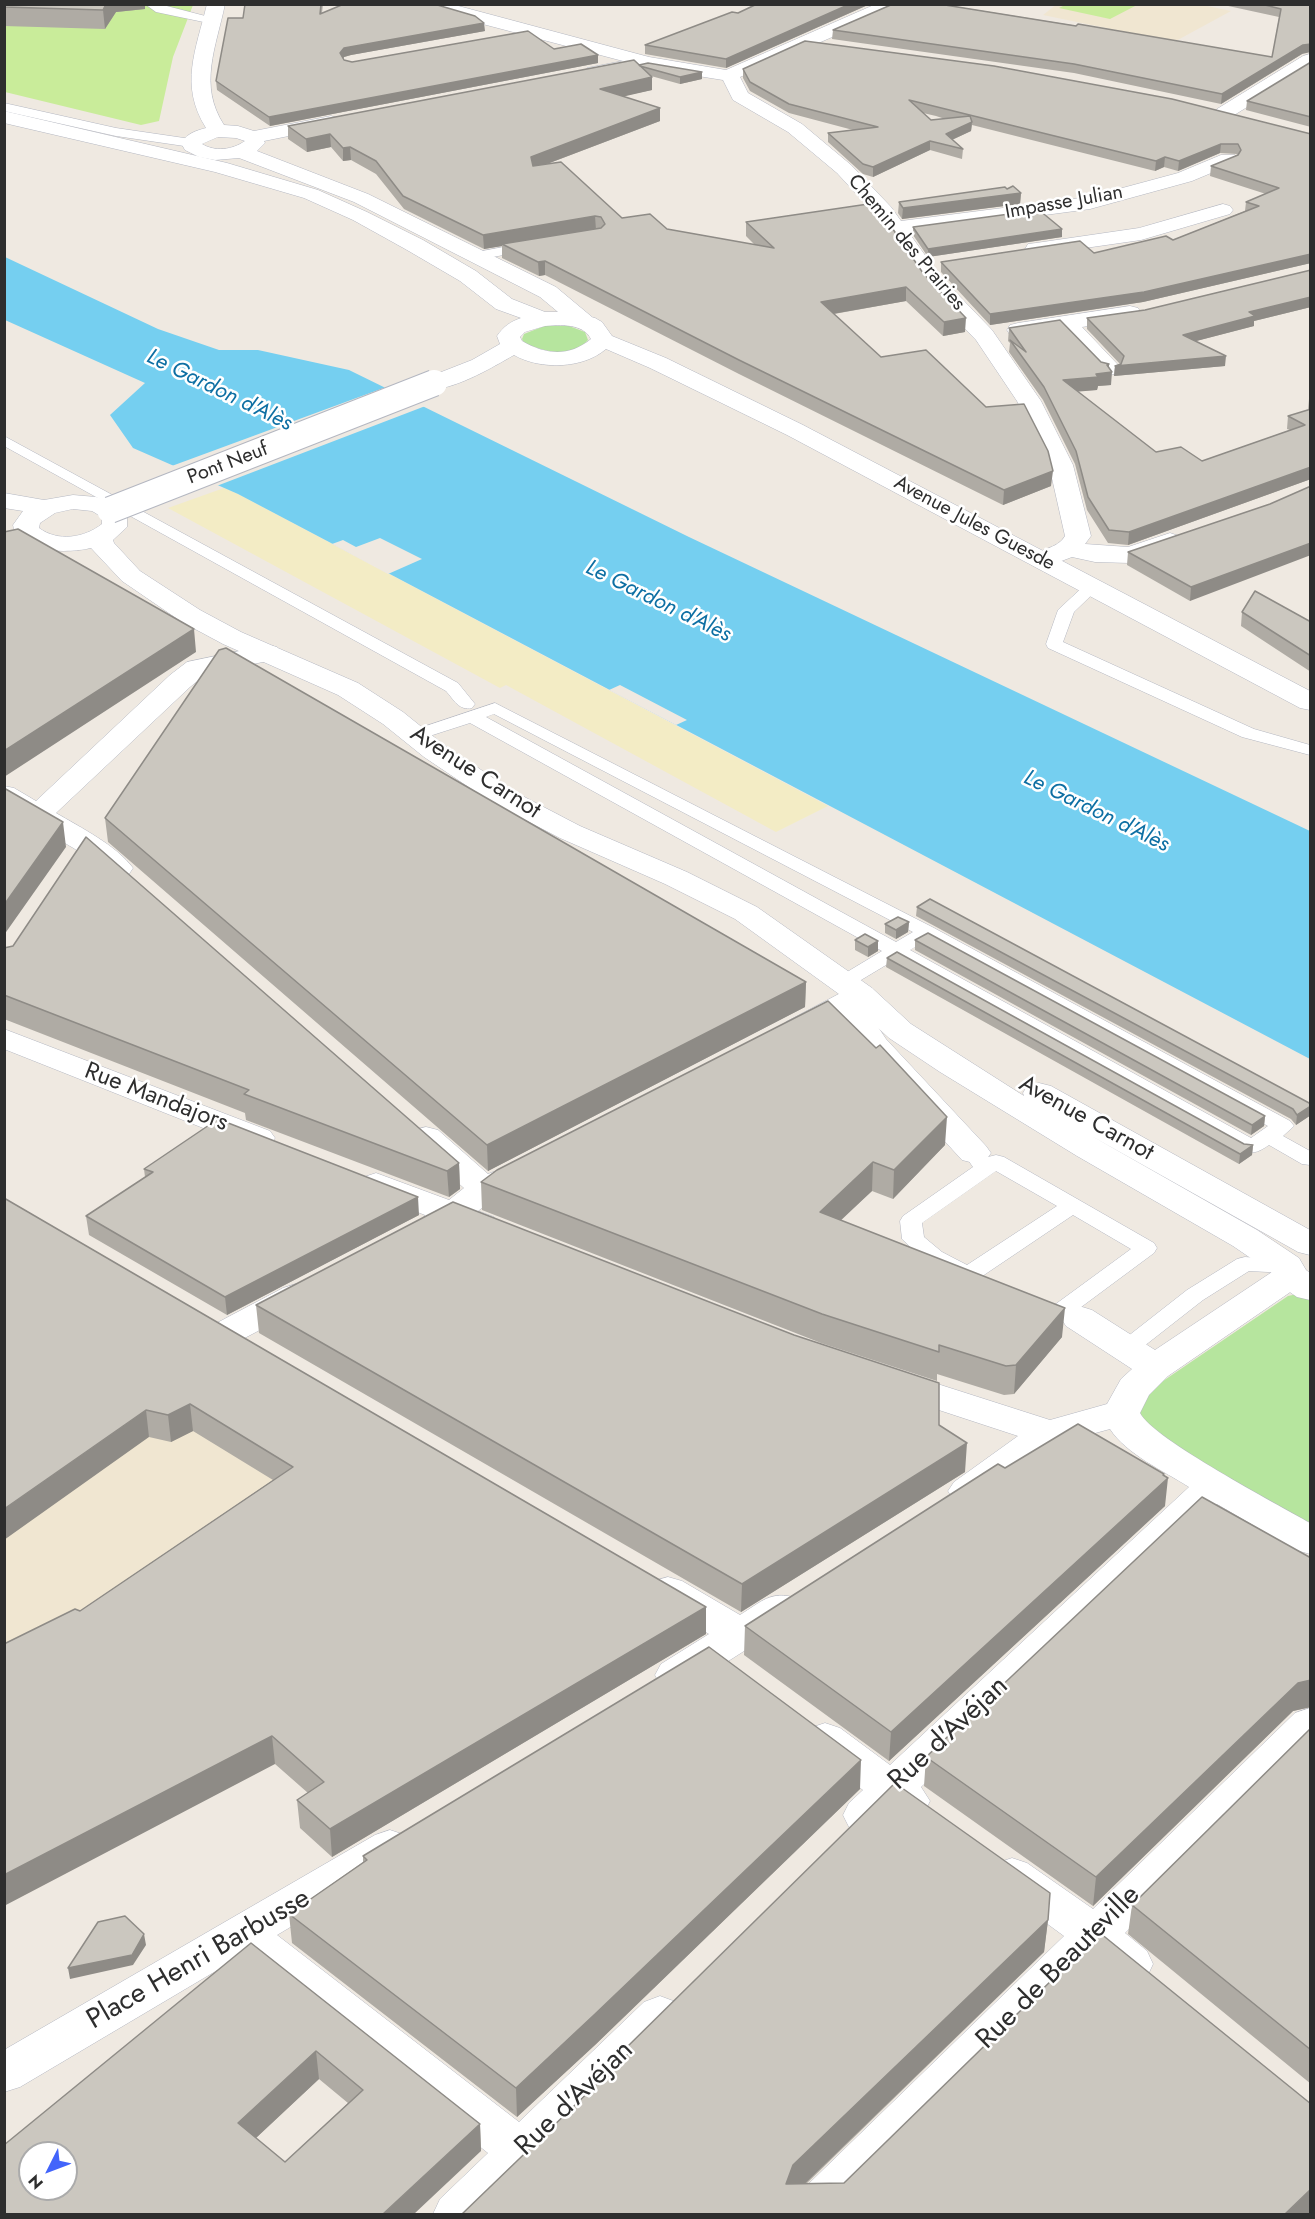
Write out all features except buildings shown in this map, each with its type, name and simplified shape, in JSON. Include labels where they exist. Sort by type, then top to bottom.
[{"type":"street","points":[[428,4],[648,62],[730,76],[737,70],[893,4]]},
{"type":"street","points":[[214,13],[199,81],[205,111],[218,131]]},
{"type":"street","points":[[486,39],[531,32]]},
{"type":"street","points":[[804,43],[840,48]]},
{"type":"street","points":[[1224,112],[1311,60]]},
{"type":"street","points":[[580,75],[648,62]]},
{"type":"street","name":"Chemin des Prairies","points":[[730,76],[741,96],[795,128],[844,169],[884,211],[932,281],[984,335],[1029,401],[1061,465],[1078,536],[1070,549]]},
{"type":"street","points":[[1203,107],[1244,118]]},
{"type":"street","points":[[4,117],[269,180],[311,194],[351,212],[444,261],[504,304],[520,325]]},
{"type":"street","points":[[353,118],[247,144],[221,154],[196,150],[191,143],[199,136],[218,131],[238,132],[247,144],[361,198],[548,292],[563,302],[563,318]]},
{"type":"street","name":"Impasse Julian","points":[[896,228],[1090,203],[1185,177],[1228,159]]},
{"type":"street","points":[[1017,252],[1141,234],[1223,210]]},
{"type":"street","points":[[922,266],[945,262]]},
{"type":"street","points":[[504,304],[595,327],[602,333],[596,346]]},
{"type":"street","points":[[984,335],[1154,308]]},
{"type":"street","points":[[522,351],[508,341],[508,335],[520,325],[563,318]]},
{"type":"street","points":[[1065,322],[1110,368]]},
{"type":"street","name":"Avenue Jules Guesde","points":[[522,351],[562,358],[596,346],[633,354],[658,363],[795,430],[1311,702]]},
{"type":"street","name":"Pont Neuf","points":[[110,510],[480,365],[522,351]]},
{"type":"street","points":[[4,500],[45,508]]},
{"type":"street","points":[[73,502],[94,504],[110,510],[116,515],[114,527],[99,537],[70,543],[21,541],[27,531],[26,525],[29,518],[45,508],[73,502]]},
{"type":"street","points":[[1043,560],[1070,549],[1095,554],[1130,555],[1194,532]]},
{"type":"street","name":"Avenue Carnot","points":[[99,537],[103,546],[131,576],[166,600],[232,638],[348,690],[393,718],[414,736],[501,796],[570,832],[676,878],[746,913],[853,989],[900,1031],[951,1065],[1089,1149],[1245,1238],[1302,1264]]},
{"type":"street","points":[[39,814],[180,681],[197,668],[268,653]]},
{"type":"street","points":[[5,795],[39,814],[78,854],[103,854],[138,886]]},
{"type":"street","points":[[767,1044],[853,989],[858,1021],[875,1046],[980,1160]]},
{"type":"street","name":"Rue Mandajors","points":[[4,1038],[286,1149]]},
{"type":"street","points":[[405,1119],[485,1190]]},
{"type":"street","points":[[411,1235],[453,1214],[485,1190],[548,1157]]},
{"type":"street","points":[[353,1175],[508,1235]]},
{"type":"street","points":[[934,1512],[994,1473],[1049,1433],[1121,1413],[1134,1388],[1141,1358],[1302,1264]]},
{"type":"street","points":[[227,1333],[319,1284]]},
{"type":"street","points":[[1068,1316],[1141,1358]]},
{"type":"street","points":[[863,1371],[1049,1433]]},
{"type":"street","points":[[1121,1413],[1128,1427],[1141,1438],[1214,1485],[1311,1540]]},
{"type":"street","name":"Rue d'Avéjan","points":[[841,1838],[891,1788],[1214,1485]]},
{"type":"street","points":[[638,1574],[730,1654]]},
{"type":"street","points":[[649,1691],[730,1654],[812,1589]]},
{"type":"street","points":[[796,1717],[939,1823]]},
{"type":"street","name":"Rue de Beauteville","points":[[810,2214],[1311,1724]]},
{"type":"street","name":"Place Henri Barbusse","points":[[4,2073],[245,1934],[408,1836]]},
{"type":"street","points":[[978,1851],[1094,1934],[1157,1986]]},
{"type":"street","points":[[245,1934],[521,2151]]},
{"type":"street","name":"Rue d'Avéjan","points":[[457,2214],[690,1986]]},
{"type":"lane","points":[[150,4],[160,10],[214,13]]},
{"type":"lane","points":[[4,107],[116,132],[191,143]]},
{"type":"lane","points":[[477,256],[550,243]]},
{"type":"lane","points":[[4,440],[452,687],[469,710],[895,950],[1252,1147],[1283,1126],[927,932],[495,708],[469,710],[414,736]]},
{"type":"lane","points":[[1093,586],[1066,609],[1054,644],[1248,733],[1311,750]]},
{"type":"lane","points":[[853,989],[895,950],[927,932]]},
{"type":"lane","points":[[1267,1136],[1311,1159]]},
{"type":"lane","points":[[992,1285],[934,1257],[913,1239],[911,1221],[980,1160],[996,1162],[1146,1248],[1068,1316],[1035,1305]]},
{"type":"lane","points":[[970,1274],[1073,1205]]},
{"type":"shaded area","points":[[1057,4],[1198,4],[1231,11],[1174,42],[1043,15]]},
{"type":"shaded area","points":[[5,1368],[411,1483],[5,1817]]},
{"type":"green space","points":[[1067,4],[1137,5],[1110,19],[1059,8]]},
{"type":"green space","points":[[5,5],[193,5],[173,57],[159,121],[141,125],[5,92]]},
{"type":"green space","points":[[547,325],[569,326],[585,332],[588,340],[574,350],[566,352],[548,351],[524,343],[522,339],[524,334]]},
{"type":"green space","points":[[1302,1293],[1310,1295],[1310,1531],[1170,1449],[1140,1415],[1141,1396],[1288,1296]]},
{"type":"sand","points":[[224,488],[828,806],[776,832],[506,685],[500,688],[168,508]]},
{"type":"water","name":"Le Gardon d'Alès","points":[[5,257],[158,329],[219,350],[258,350],[349,370],[689,537],[1310,831],[1310,1059],[238,494],[133,448],[110,415],[145,383],[5,320]]},
{"type":"pier","points":[[389,386],[428,405],[214,487],[169,467]]},
{"type":"pier","points":[[380,538],[422,559],[388,574],[332,544],[343,540],[356,547]]},
{"type":"pier","points":[[620,685],[687,720],[676,725],[609,690]]}]
